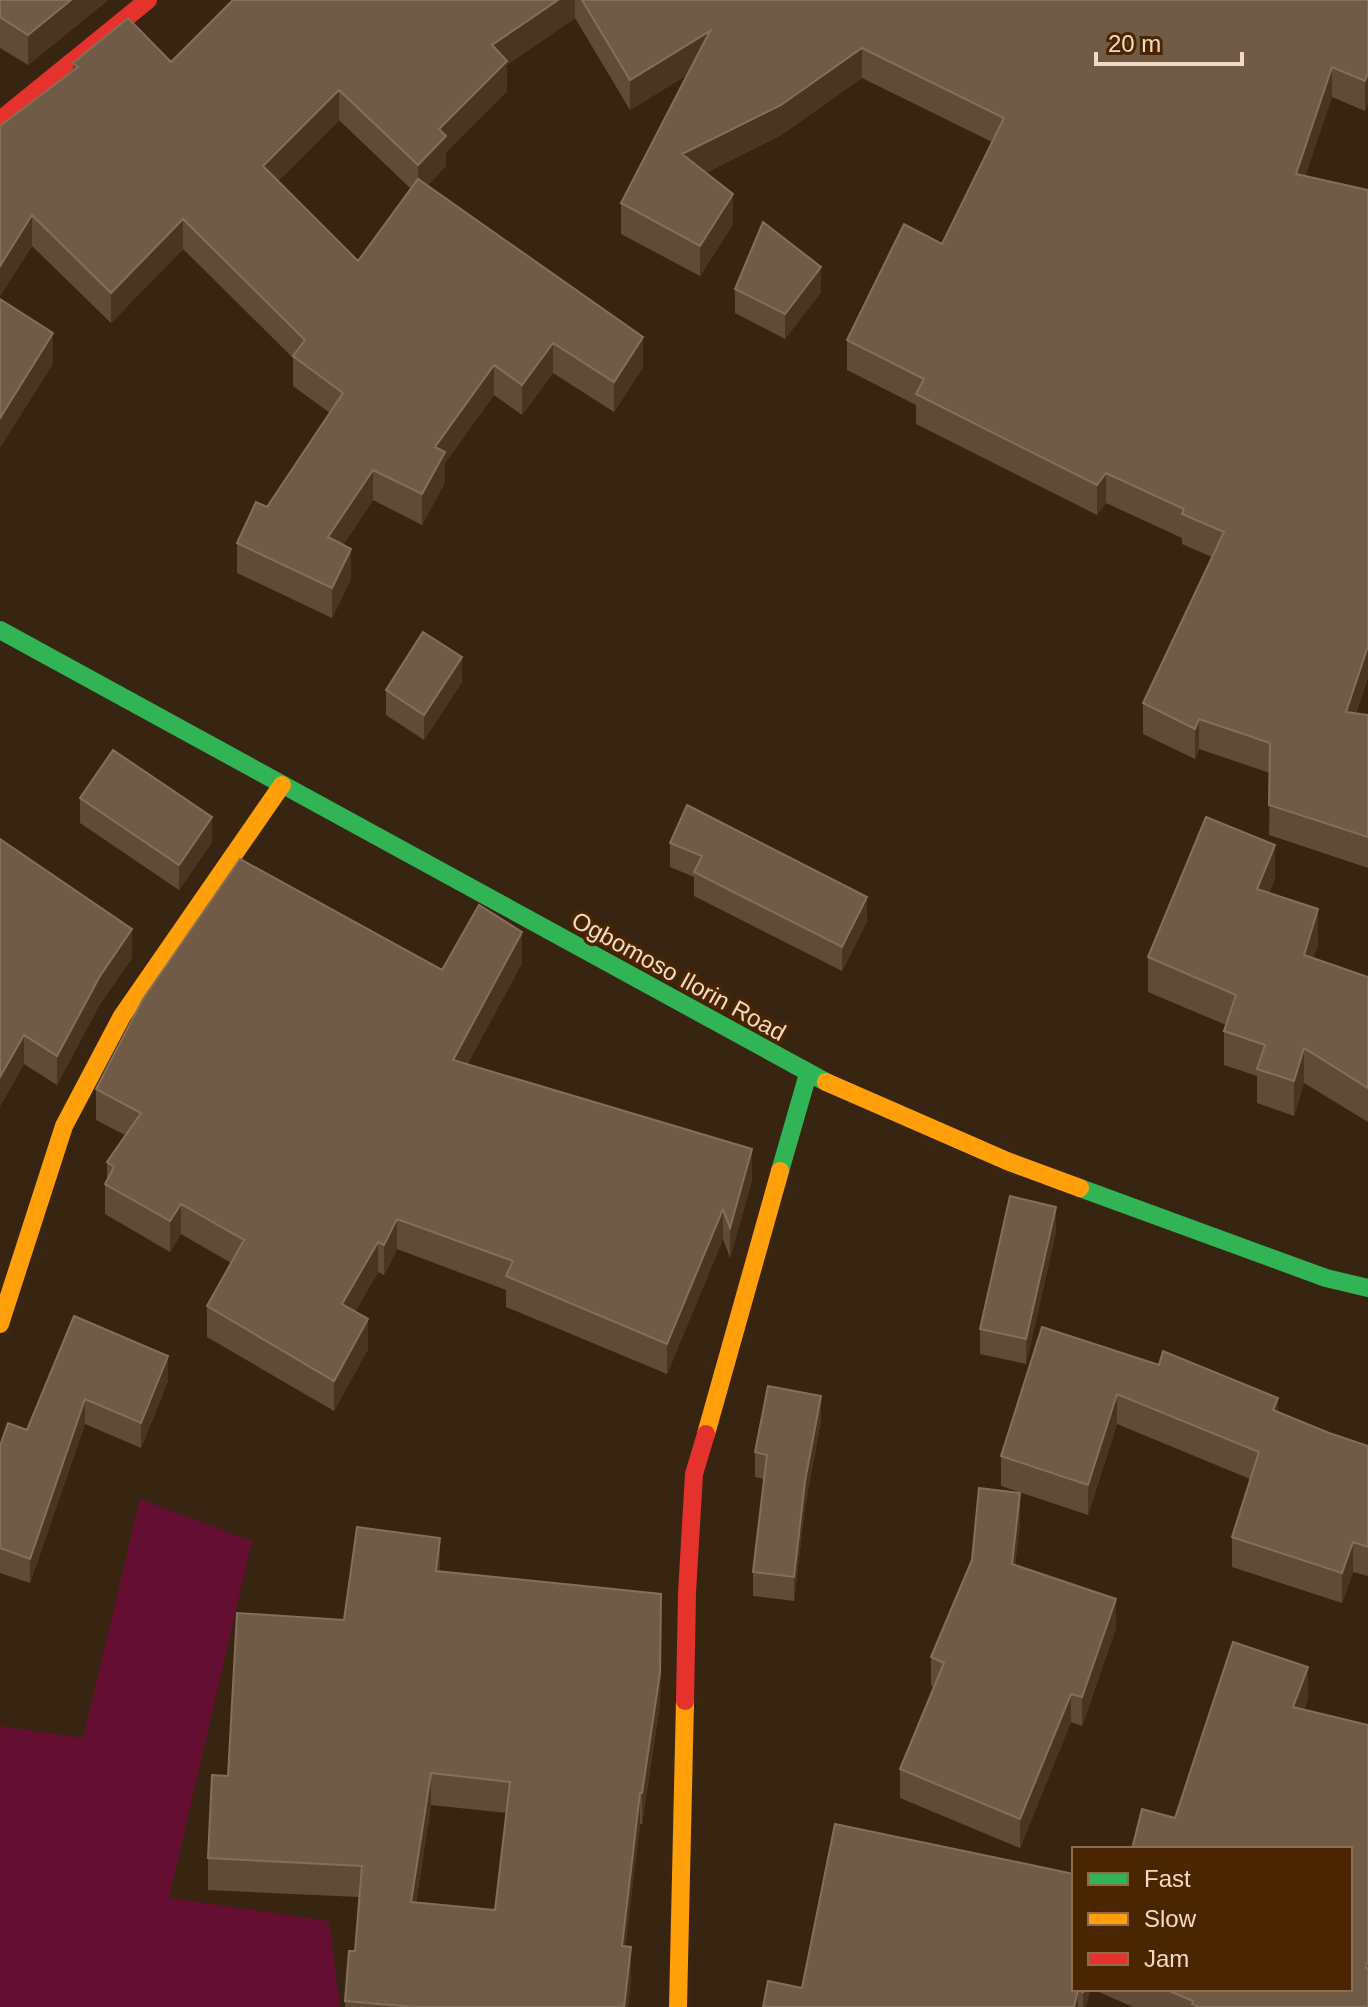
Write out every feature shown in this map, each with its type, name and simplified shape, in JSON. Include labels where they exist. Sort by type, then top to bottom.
[{"type":"main road","points":[[0,120],[148,0]]},
{"type":"main road","name":"Ogbomoso Ilorin Road","points":[[0,630],[808,1074],[1007,1161],[1326,1278],[1368,1288]]},
{"type":"main road","points":[[0,1324],[64,1126],[122,1016],[282,785]]},
{"type":"main road","points":[[678,2007],[687,1593],[694,1474],[808,1074]]},
{"type":"shaded area","points":[[140,1499],[252,1541],[169,1898],[329,1921],[340,2007],[0,2007],[0,1726],[83,1738]]},
{"type":"building","points":[[0,0],[71,0],[28,35],[0,17]]},
{"type":"building","points":[[233,0],[558,0],[492,45],[507,61],[439,129],[446,136],[418,165],[339,90],[263,166],[358,261],[418,179],[643,337],[614,382],[553,343],[522,385],[494,365],[435,447],[445,452],[422,494],[373,470],[328,537],[351,549],[332,588],[237,543],[256,502],[267,507],[343,393],[293,356],[305,340],[183,219],[111,293],[32,215],[0,266],[0,126],[78,67],[73,63],[128,18],[171,62]]},
{"type":"building","points":[[582,0],[1368,0],[1368,73],[1365,81],[1332,67],[1296,174],[1368,190],[1368,646],[1346,712],[1368,715],[1368,837],[1269,805],[1270,743],[1199,719],[1195,729],[1143,703],[1224,532],[1182,514],[1184,509],[1106,473],[1097,485],[916,394],[924,379],[847,340],[904,224],[942,244],[1004,118],[862,48],[781,105],[682,154],[733,194],[700,246],[621,203],[710,31],[630,80]]},
{"type":"building","points":[[763,222],[821,267],[785,314],[735,289]]},
{"type":"building","points":[[0,299],[53,333],[0,418]]},
{"type":"building","points":[[423,632],[462,657],[424,715],[386,690]]},
{"type":"building","points":[[113,750],[212,817],[179,865],[80,798]]},
{"type":"building","points":[[687,805],[867,897],[842,947],[694,872],[702,856],[670,843]]},
{"type":"building","points":[[1206,817],[1275,845],[1257,889],[1318,909],[1304,955],[1368,977],[1368,1088],[1304,1048],[1294,1081],[1257,1069],[1265,1045],[1224,1031],[1236,995],[1148,957]]},
{"type":"building","points":[[0,839],[132,929],[100,976],[57,1056],[24,1035],[0,1077]]},
{"type":"building","points":[[240,859],[442,970],[479,905],[522,932],[453,1060],[752,1149],[730,1228],[723,1209],[667,1344],[506,1276],[513,1261],[397,1219],[384,1245],[378,1242],[342,1304],[368,1319],[334,1381],[207,1306],[244,1240],[181,1204],[170,1221],[105,1184],[114,1167],[107,1162],[141,1113],[96,1089],[143,999]]},
{"type":"building","points":[[1010,1196],[1056,1207],[1026,1339],[980,1329]]},
{"type":"building","points":[[74,1316],[168,1356],[141,1423],[85,1399],[30,1559],[0,1548],[0,1446],[8,1423],[27,1430]]},
{"type":"building","points":[[1042,1327],[1159,1365],[1163,1351],[1278,1398],[1273,1410],[1368,1446],[1368,1547],[1353,1542],[1342,1573],[1232,1537],[1259,1452],[1117,1394],[1088,1485],[1001,1456]]},
{"type":"building","points":[[768,1386],[821,1396],[805,1481],[794,1577],[753,1572],[767,1455],[755,1452]]},
{"type":"building","points":[[979,1488],[1020,1493],[1012,1564],[1116,1599],[1082,1697],[1071,1694],[1020,1819],[900,1769],[944,1663],[931,1657],[972,1560]]},
{"type":"building","points":[[357,1527],[440,1538],[436,1571],[661,1594],[660,1673],[640,1793],[622,1946],[631,1947],[624,2007],[415,2007],[345,2001],[349,1951],[355,1951],[362,1866],[208,1858],[212,1775],[228,1776],[237,1613],[344,1620]],"holes":[[[431,1773],[510,1782],[495,1910],[411,1902]]]},
{"type":"building","points":[[1233,1642],[1308,1667],[1293,1707],[1368,1725],[1368,2007],[1200,2007],[1170,1991],[1352,1991],[1352,1847],[1132,1847],[1142,1809],[1175,1818]]},
{"type":"building","points":[[835,1824],[1072,1874],[1072,1991],[1078,1991],[1074,2007],[763,2007],[768,1981],[802,1988]]},
{"type":"traffic: fast","points":[[0,630],[826,1082]]},
{"type":"traffic: fast","points":[[780,1171],[808,1074]]},
{"type":"traffic: fast","points":[[1080,1188],[1326,1278],[1368,1288]]},
{"type":"traffic: slow","points":[[0,1324],[64,1126],[122,1016],[282,785]]},
{"type":"traffic: slow","points":[[826,1082],[1007,1161],[1080,1188]]},
{"type":"traffic: slow","points":[[706,1434],[780,1171]]},
{"type":"traffic: slow","points":[[678,2007],[685,1701]]},
{"type":"traffic: jam","points":[[0,120],[148,0]]},
{"type":"traffic: jam","points":[[685,1701],[694,1474],[706,1434]]}]
